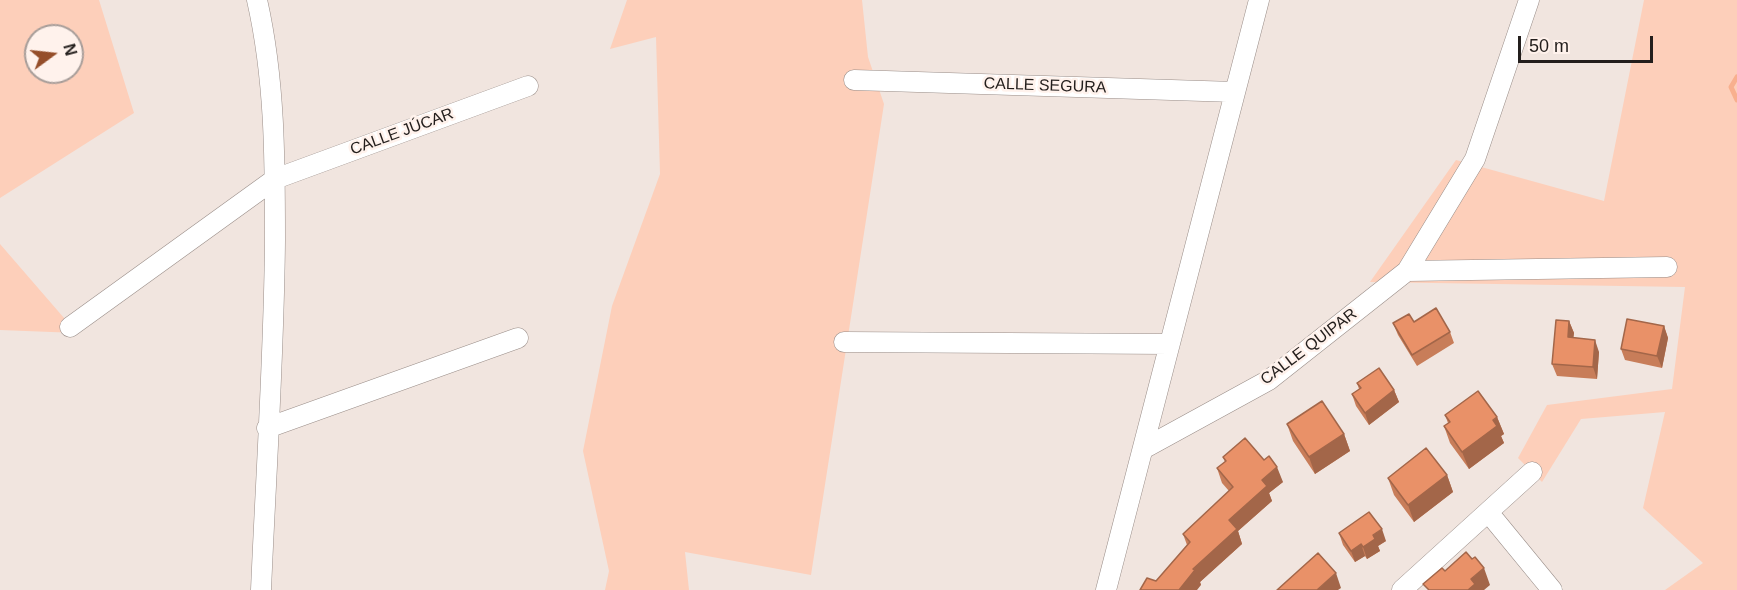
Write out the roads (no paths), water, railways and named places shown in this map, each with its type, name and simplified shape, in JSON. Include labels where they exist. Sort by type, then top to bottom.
[{"type":"street","points":[[257,0],[266,41],[275,179],[274,321],[267,428],[261,590]]},
{"type":"street","points":[[1106,590],[1259,0]]},
{"type":"street","name":"CALLE QUIPAR","points":[[1143,448],[1269,380],[1407,271],[1475,159],[1529,0]]},
{"type":"street","name":"CALLE SEGURA","points":[[854,80],[1235,92]]},
{"type":"street","name":"CALLE JÚCAR","points":[[70,327],[275,179],[528,86]]},
{"type":"street","points":[[1407,271],[1667,267]]},
{"type":"street","points":[[267,428],[518,338]]},
{"type":"street","points":[[844,342],[1170,344]]},
{"type":"street","points":[[1402,590],[1532,472]]},
{"type":"street","points":[[1488,512],[1552,590]]},
{"type":"waterway","points":[[1737,77],[1731,87],[1737,100]]}]
